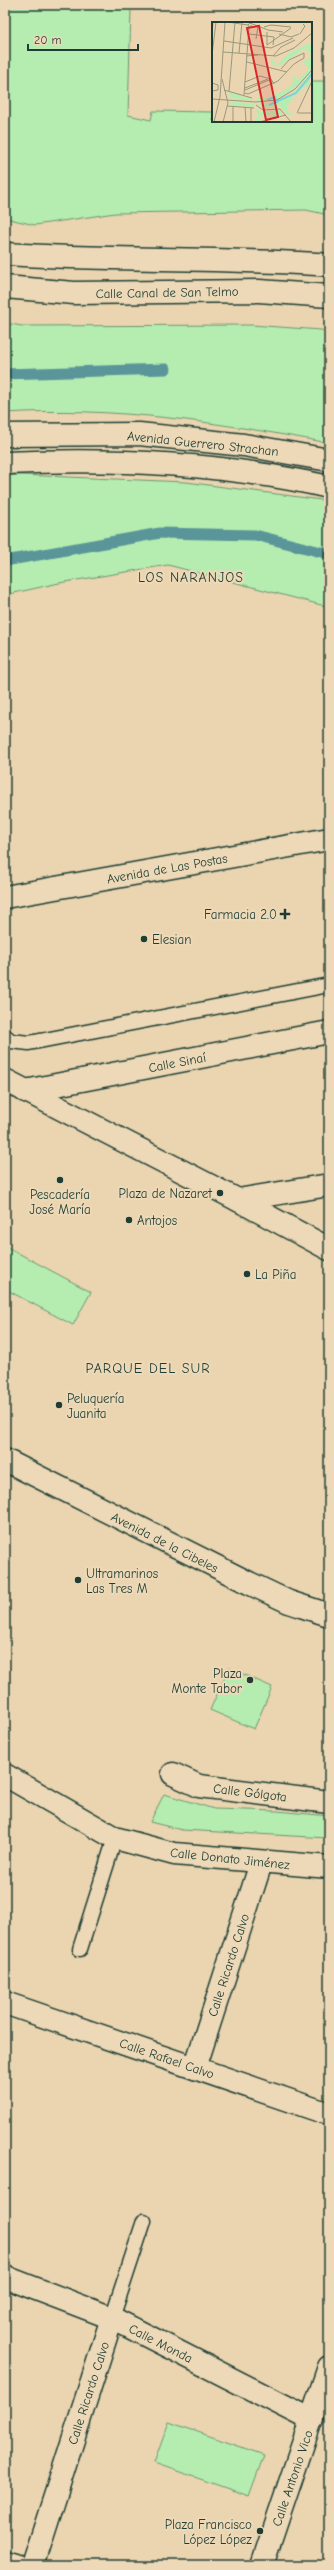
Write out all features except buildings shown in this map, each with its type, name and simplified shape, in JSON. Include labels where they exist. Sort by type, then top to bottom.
[{"type":"street","points":[[5,254],[76,259],[256,259],[329,265]]},
{"type":"street","name":"Calle Canal de San Telmo","points":[[5,288],[74,293],[259,291],[329,296]]},
{"type":"street","name":"Avenida Guerrero Strachan","points":[[5,435],[139,434],[244,445],[329,460]]},
{"type":"street","name":"Avenida Guerrero Strachan","points":[[5,463],[146,462],[237,470],[329,486]]},
{"type":"street","name":"Avenida de Las Postas","points":[[5,897],[329,839]]},
{"type":"street","name":"Calle Sinaí","points":[[26,1091],[329,1032]]},
{"type":"street","points":[[5,1080],[238,1200],[329,1249]]},
{"type":"street","points":[[238,1200],[329,1185]]},
{"type":"street","name":"Avenida de la Cibeles","points":[[5,1460],[249,1584],[289,1602],[329,1615]]},
{"type":"street","name":"Calle Gólgota","points":[[173,1774],[199,1786],[329,1802]]},
{"type":"street","name":"Calle Donato Jiménez","points":[[5,1775],[115,1838],[174,1854],[261,1863],[329,1867]]},
{"type":"street","name":"Calle Ricardo Calvo","points":[[195,2068],[261,1863]]},
{"type":"street","name":"Calle Rafael Calvo","points":[[5,2003],[329,2114]]},
{"type":"street","name":"Calle Monda","points":[[5,2277],[112,2318],[312,2420]]},
{"type":"street","name":"Calle Ricardo Calvo","points":[[33,2565],[112,2318]]},
{"type":"street","name":"Calle Antonio Vico","points":[[262,2565],[329,2367]]},
{"type":"street","points":[[5,2562],[15,2565]]},
{"type":"lane","points":[[5,1036],[11,1041],[29,1043],[329,985]]},
{"type":"lane","points":[[80,1949],[115,1838]]},
{"type":"lane","name":"Calle Ricardo Calvo","points":[[112,2318],[144,2221]]},
{"type":"green space","points":[[5,7],[131,9],[128,115],[151,120],[153,111],[212,112],[212,122],[312,122],[312,81],[329,81],[329,215],[306,210],[115,213],[35,225],[5,218]]},
{"type":"green space","points":[[5,323],[22,326],[251,325],[321,330],[329,333],[329,443],[208,423],[127,414],[46,411],[5,413]]},
{"type":"green space","points":[[20,475],[186,482],[329,501],[329,607],[168,565],[59,583],[5,595],[5,476]]},
{"type":"green space","points":[[5,1246],[91,1292],[73,1325],[5,1289]]},
{"type":"green space","points":[[229,1668],[272,1687],[254,1729],[210,1710]]},
{"type":"green space","points":[[164,1794],[214,1809],[277,1811],[329,1816],[329,1838],[182,1830],[150,1822]]},
{"type":"green space","points":[[169,2422],[264,2455],[249,2496],[154,2463]]},
{"type":"waterway","points":[[5,374],[166,369]]},
{"type":"waterway","points":[[5,561],[160,533],[255,535],[329,554]]},
{"type":"place","name":"Farmacia 2.0","points":[[285,914]]},
{"type":"place","name":"Elesian","points":[[144,939]]},
{"type":"place","name":"Pescadería José María","points":[[60,1180]]},
{"type":"place","name":"Plaza de Nazaret","points":[[220,1193]]},
{"type":"place","name":"Antojos","points":[[129,1220]]},
{"type":"place","name":"La Piña","points":[[247,1274]]},
{"type":"place","name":"Peluquería Juanita","points":[[59,1405]]},
{"type":"place","name":"Ultramarinos Las Tres M","points":[[78,1580]]},
{"type":"place","name":"Plaza Monte Tabor","points":[[250,1680]]},
{"type":"place","name":"Plaza Francisco López López","points":[[260,2531]]},
{"type":"district","name":"LOS NARANJOS","points":[[191,577]]},
{"type":"district","name":"PARQUE DEL SUR","points":[[148,1368]]}]
